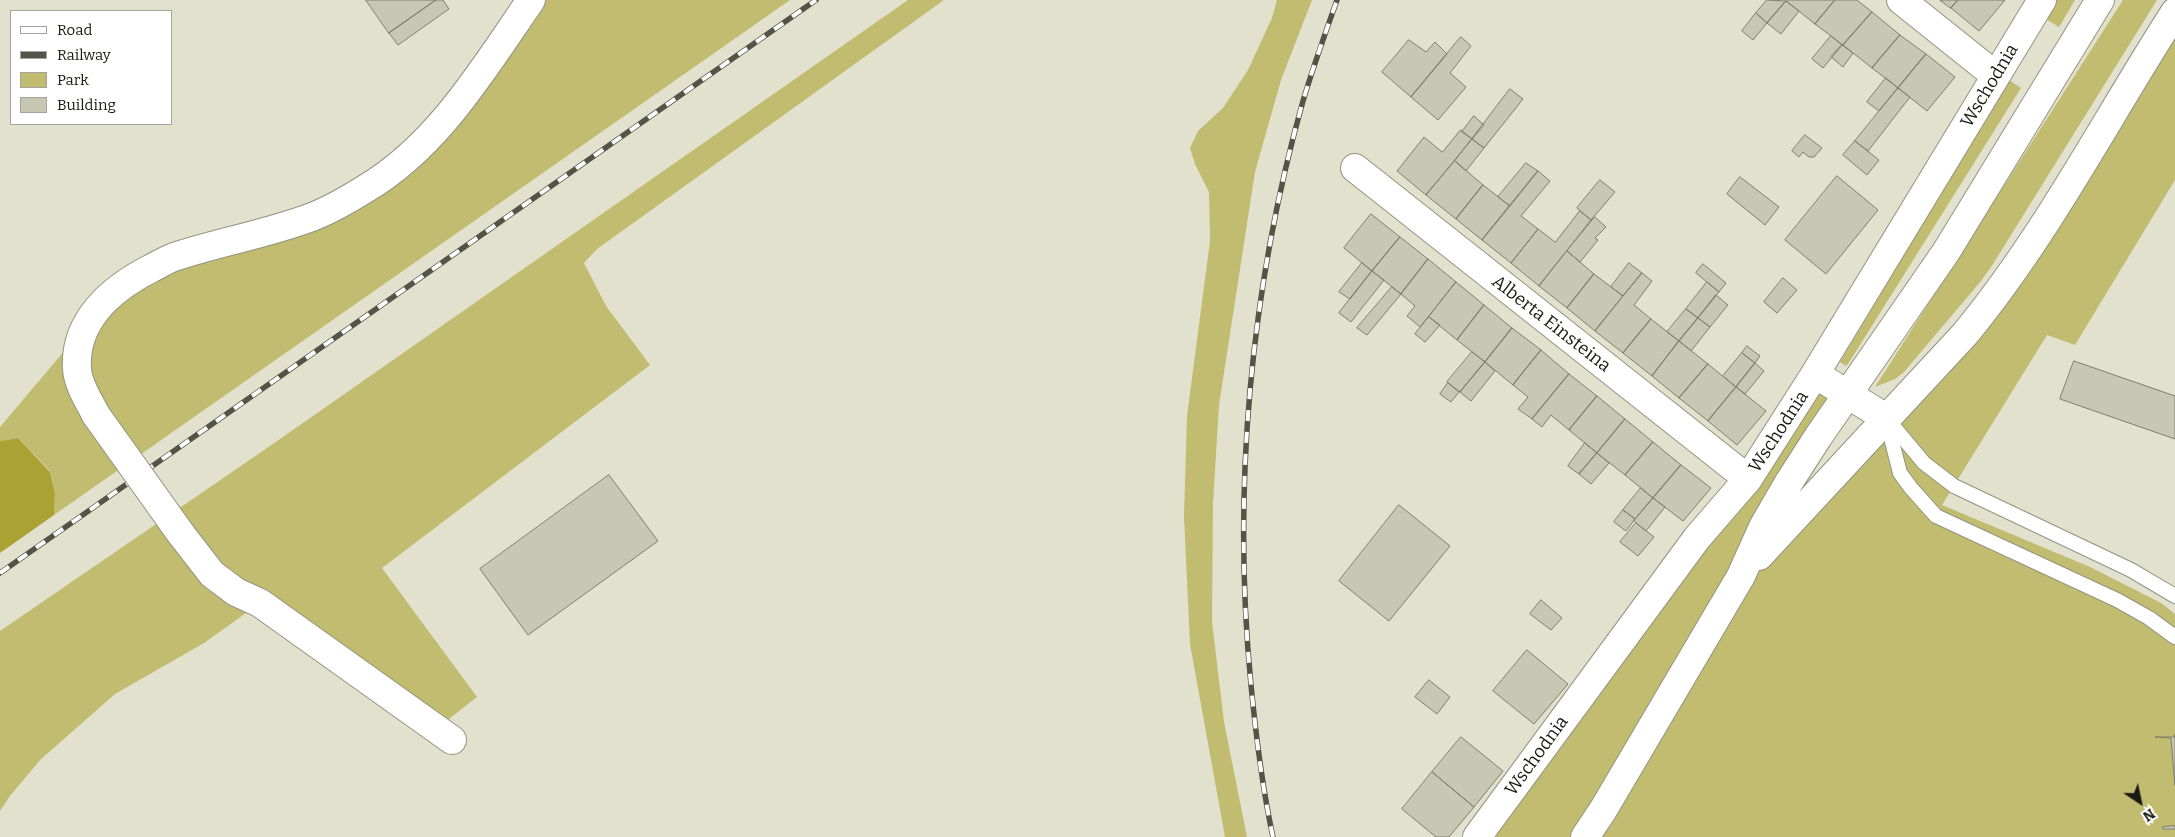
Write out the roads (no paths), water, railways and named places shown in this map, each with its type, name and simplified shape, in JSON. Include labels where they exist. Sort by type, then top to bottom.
[{"type":"street","points":[[452,740],[260,603],[236,592],[212,574],[96,415],[79,378],[79,344],[87,324],[98,306],[117,289],[172,257],[228,243],[312,217],[366,189],[406,159],[449,114],[488,63],[531,0]]},
{"type":"street","points":[[1901,0],[1996,76]]},
{"type":"street","name":"Wschodnia","points":[[1477,837],[1697,538],[1748,479],[1815,374],[2042,0]]},
{"type":"street","name":"Wschodnia","points":[[1585,837],[1603,810],[1741,576],[1763,527],[1790,482],[1848,393],[1946,252],[2100,0]]},
{"type":"street","name":"Wschodnia","points":[[1741,576],[1965,334],[2013,272],[2175,12]]},
{"type":"street","name":"Alberta Einsteina","points":[[1355,168],[1748,479]]},
{"type":"street","points":[[1815,374],[1886,418]]},
{"type":"street","name":"Wschodnia","points":[[1593,837],[1603,810]]},
{"type":"lane","points":[[1886,418],[1924,463],[1954,486],[2131,570],[2175,596]]},
{"type":"lane","points":[[1886,418],[1900,473],[1936,516],[2117,600],[2149,618],[2175,636]]},
{"type":"railway","points":[[0,573],[816,0]]},
{"type":"railway","points":[[1273,837],[1257,742],[1246,612],[1245,465],[1250,391],[1258,317],[1270,244],[1285,172],[1303,101],[1337,0]]}]
